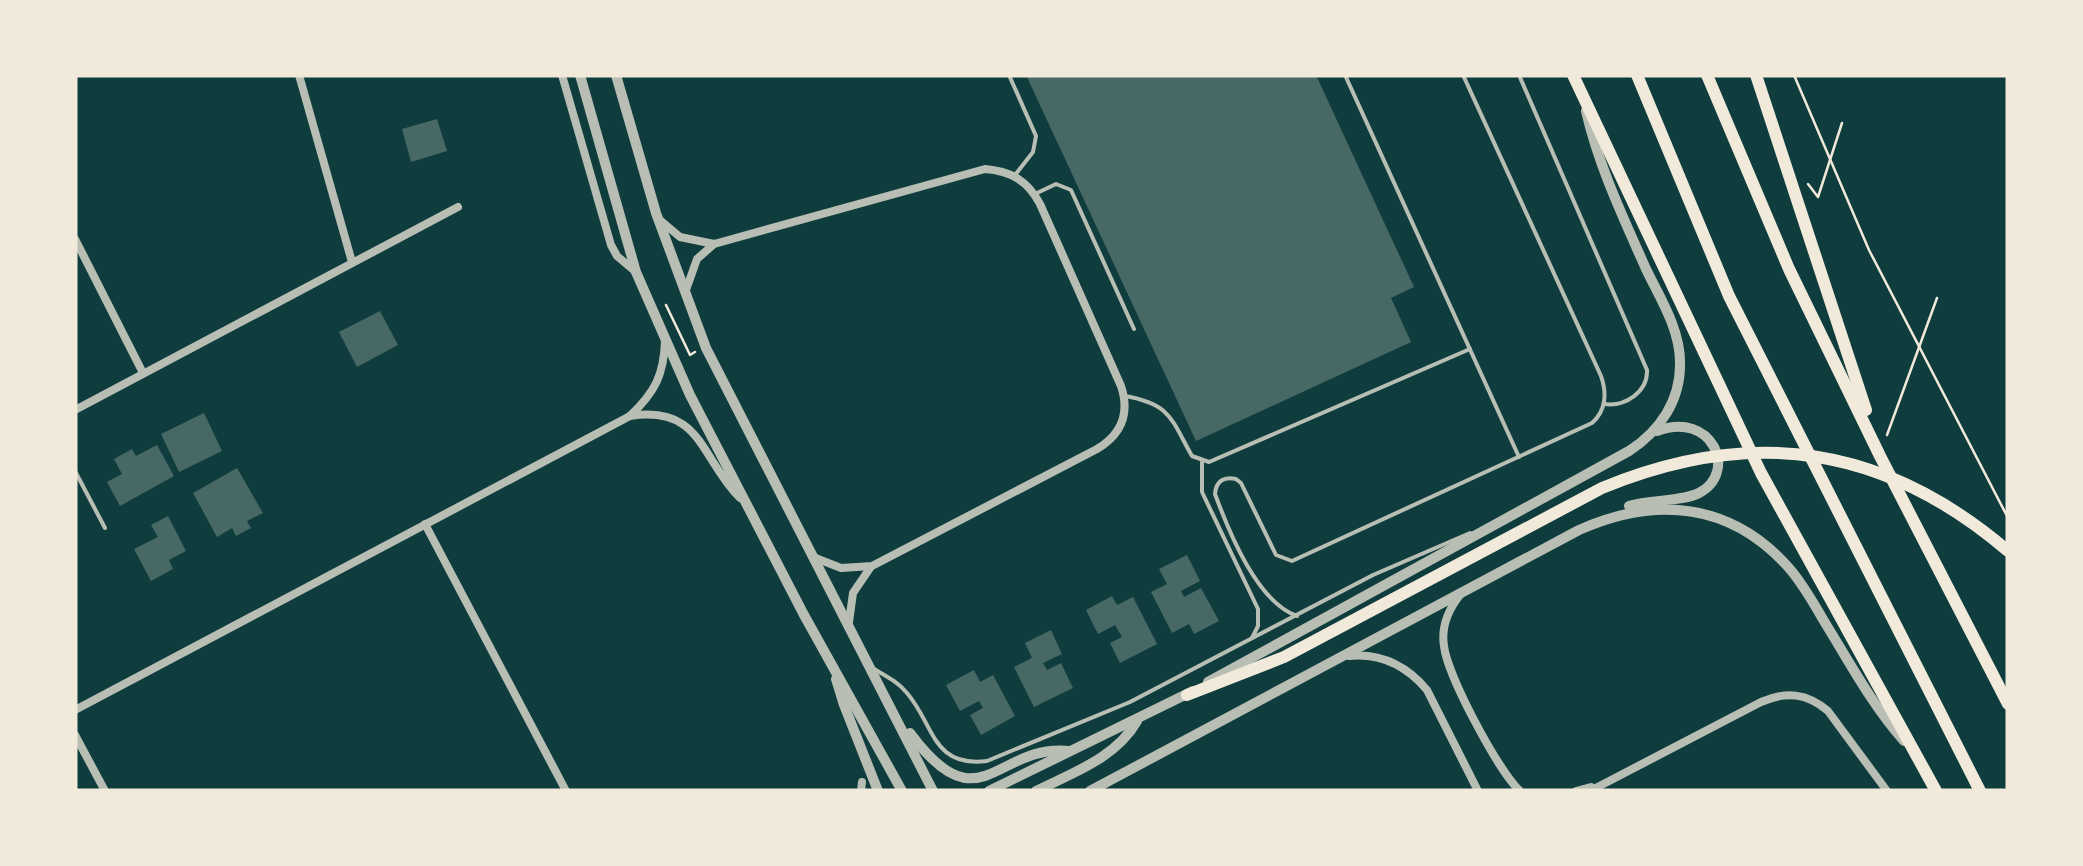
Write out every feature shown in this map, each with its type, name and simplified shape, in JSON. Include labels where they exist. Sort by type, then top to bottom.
[{"type":"highway","points":[[1573,75],[1761,473],[1936,791]]},
{"type":"highway","points":[[1637,75],[1729,296],[1980,791]]},
{"type":"highway","points":[[1707,75],[1789,269],[2008,704]]},
{"type":"highway","points":[[1756,75],[1880,456]]},
{"type":"highway","points":[[1187,696],[1272,663],[1602,488],[1685,459],[1773,452],[1816,456],[1873,470],[1941,500],[2008,550]]},
{"type":"street","points":[[299,75],[352,262]]},
{"type":"street","points":[[562,75],[611,245],[617,256],[636,272]]},
{"type":"street","points":[[580,75],[636,272],[690,395],[902,791]]},
{"type":"street","points":[[616,75],[656,213],[706,348],[933,791]]},
{"type":"street","points":[[1585,105],[1607,181],[1678,344],[1679,382],[1674,401],[1653,433]]},
{"type":"street","points":[[656,213],[680,236],[714,244],[986,168],[1015,176],[1035,194],[1125,396],[1120,428],[1106,443],[872,566],[841,568],[812,556]]},
{"type":"street","points":[[75,410],[458,207]]},
{"type":"street","points":[[75,239],[143,373]]},
{"type":"street","points":[[686,302],[692,269],[714,244]]},
{"type":"street","points":[[75,710],[630,416],[649,398],[661,378],[665,338]]},
{"type":"street","points":[[630,416],[668,416],[690,427],[724,479],[748,506]]},
{"type":"street","points":[[989,791],[1187,696],[1629,451],[1653,433],[1679,424],[1700,430],[1714,447],[1717,458],[1713,479],[1698,494],[1645,501],[1606,518],[1090,791]]},
{"type":"street","points":[[1606,518],[1634,510],[1692,511],[1720,519],[1771,549],[1791,570],[1863,686],[1912,751]]},
{"type":"street","points":[[425,524],[566,791]]},
{"type":"street","points":[[849,627],[853,593],[872,566]]},
{"type":"street","points":[[1464,591],[1447,616],[1447,660],[1502,771],[1520,791]]},
{"type":"street","points":[[1339,658],[1372,656],[1388,660],[1416,677],[1427,690],[1478,791]]},
{"type":"street","points":[[834,668],[844,705],[878,791]]},
{"type":"street","points":[[1576,791],[1593,789],[1761,702],[1796,694],[1819,703],[1888,791]]},
{"type":"street","points":[[893,709],[928,758],[962,776],[989,776],[1041,753],[1070,752]]},
{"type":"street","points":[[1036,791],[1109,752],[1126,738],[1137,720]]},
{"type":"street","points":[[75,734],[105,791]]},
{"type":"lane","points":[[1008,75],[1036,136],[1033,152],[1015,176]]},
{"type":"lane","points":[[1346,75],[1519,456]]},
{"type":"lane","points":[[1297,616],[1272,603],[1260,588],[1217,500],[1219,482],[1230,477],[1241,484],[1280,559],[1292,561],[1592,423],[1600,415],[1605,390],[1601,376],[1463,75]]},
{"type":"lane","points":[[1519,75],[1646,370],[1645,386],[1638,393],[1615,405],[1603,404]]},
{"type":"lane","points":[[1035,194],[1056,184],[1071,190],[1134,329]]},
{"type":"lane","points":[[1125,396],[1161,406],[1192,456],[1209,462],[1470,349]]},
{"type":"lane","points":[[1202,462],[1202,492],[1258,609],[1258,626],[1250,640]]},
{"type":"lane","points":[[75,471],[104,528]]},
{"type":"lane","points":[[870,666],[906,692],[939,746],[956,758],[977,762],[997,758],[1130,702],[1434,547],[1494,526]]},
{"type":"path","points":[[1794,75],[1870,250],[2007,516]]},
{"type":"path","points":[[1794,190],[1806,182],[1818,197],[1842,123]]},
{"type":"path","points":[[1880,456],[1937,298]]},
{"type":"path","points":[[653,311],[668,305],[690,354],[706,348]]},
{"type":"building","points":[[1316,75],[1414,287],[1391,298],[1411,342],[1196,441],[1027,77]]},
{"type":"building","points":[[437,119],[447,151],[411,162],[402,129]]},
{"type":"building","points":[[380,311],[398,345],[357,367],[339,332]]},
{"type":"building","points":[[204,413],[222,451],[179,472],[161,434]]},
{"type":"building","points":[[157,445],[174,476],[120,506],[107,482],[122,474],[114,459],[132,449],[136,456]]},
{"type":"building","points":[[237,468],[263,513],[247,521],[251,528],[236,536],[232,528],[217,537],[193,493]]},
{"type":"building","points":[[168,516],[186,551],[169,560],[173,569],[151,581],[134,549],[158,537],[151,525]]},
{"type":"building","points":[[1187,555],[1200,581],[1181,591],[1184,597],[1201,588],[1219,621],[1194,634],[1189,624],[1172,633],[1151,592],[1167,584],[1159,569]]},
{"type":"building","points":[[1112,596],[1117,605],[1133,597],[1157,644],[1120,663],[1110,643],[1122,637],[1115,625],[1098,634],[1086,610]]},
{"type":"building","points":[[1051,630],[1062,654],[1043,663],[1047,670],[1061,663],[1073,688],[1034,707],[1014,667],[1032,658],[1025,643]]},
{"type":"building","points":[[974,670],[980,682],[993,675],[1015,716],[981,735],[970,715],[983,708],[979,701],[960,711],[946,685]]}]
